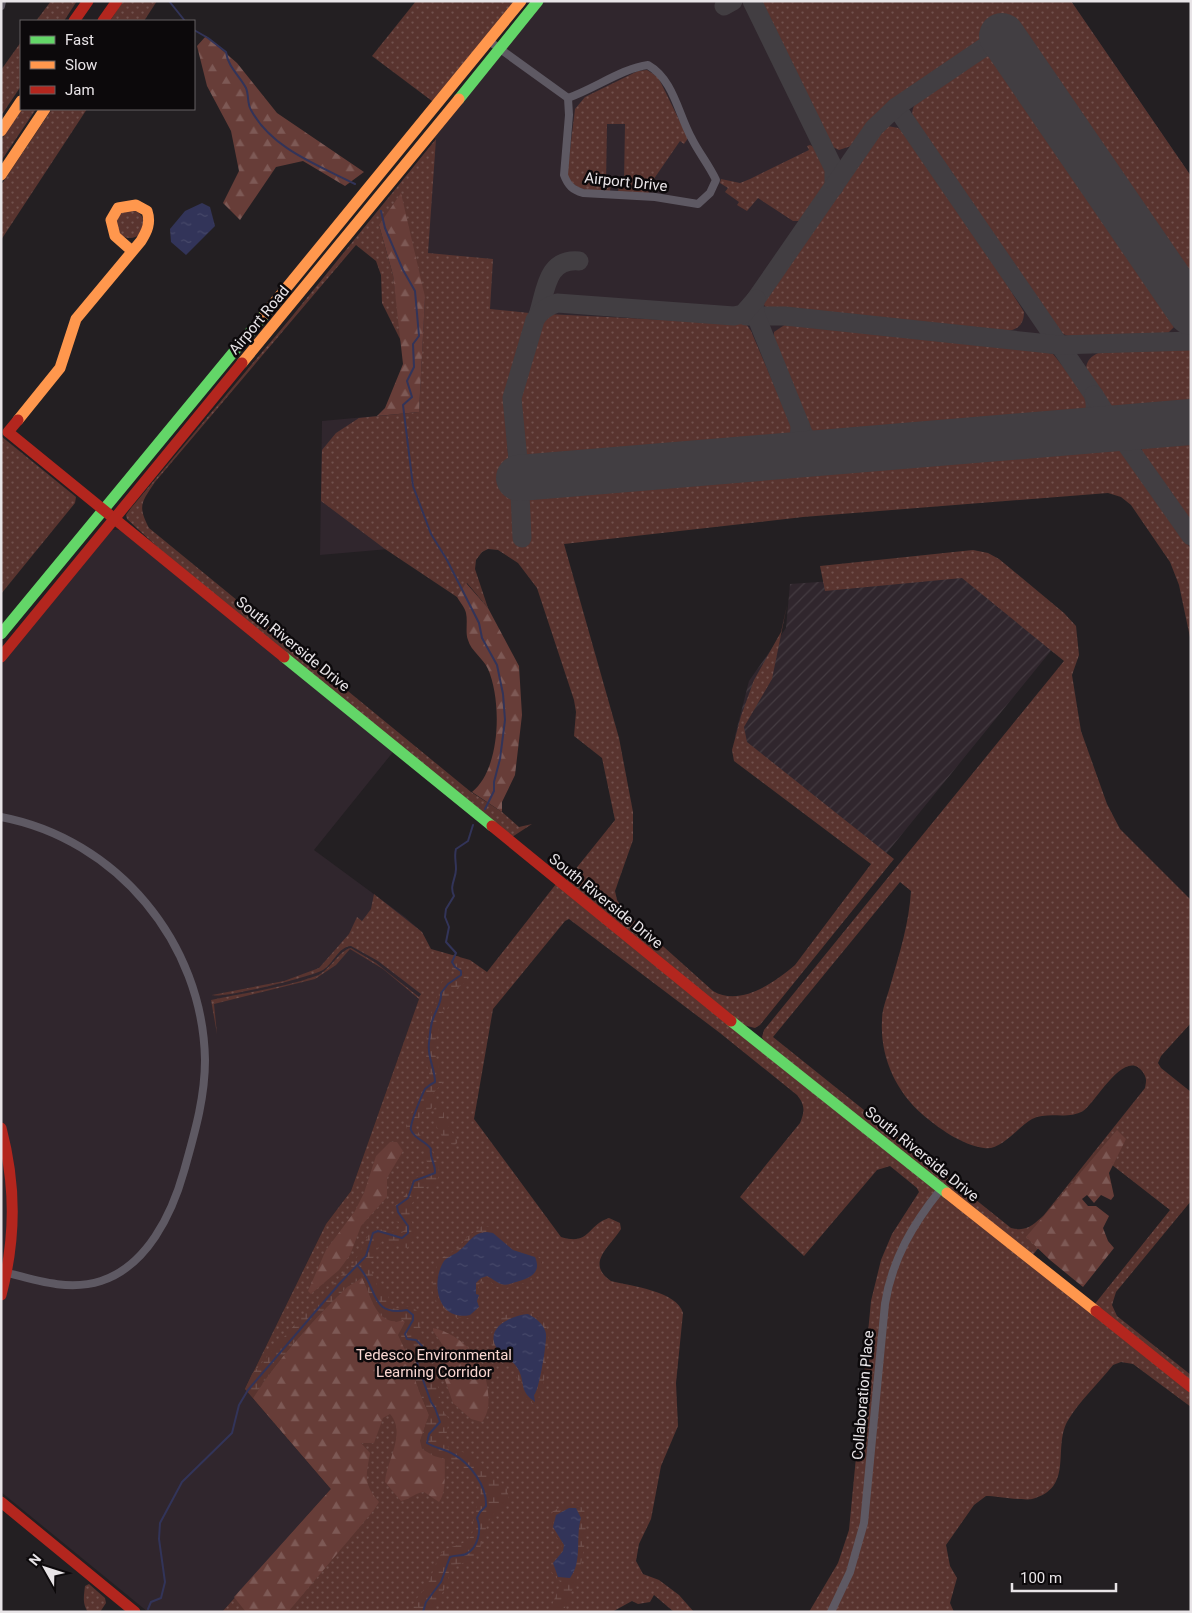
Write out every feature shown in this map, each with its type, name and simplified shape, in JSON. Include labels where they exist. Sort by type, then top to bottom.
[{"type":"main road","points":[[75,20],[88,1]]},
{"type":"main road","points":[[104,20],[116,1]]},
{"type":"main road","name":"Airport Road","points":[[1,634],[310,262],[521,1]]},
{"type":"main road","name":"Airport Road","points":[[1,657],[320,271],[538,1]]},
{"type":"main road","points":[[1,131],[20,102]]},
{"type":"main road","points":[[1,175],[44,110]]},
{"type":"main road","name":"South Riverside Drive","points":[[132,251],[76,320],[65,358],[60,368],[8,432],[668,970],[1191,1387]]},
{"type":"main road","points":[[1,1128],[6,1165],[15,1202],[15,1227],[8,1273],[1,1295]]},
{"type":"main road","points":[[3,1503],[135,1612]]},
{"type":"street","points":[[1,6],[2,1]]},
{"type":"street","points":[[489,41],[568,98]]},
{"type":"street","name":"Airport Drive","points":[[648,65],[659,72],[666,82],[692,139],[710,166],[716,180],[710,193],[698,204],[655,197],[584,193],[574,190],[567,183],[564,175],[569,115],[568,98],[586,92],[638,66],[648,65]]},
{"type":"street","points":[[1,816],[31,824],[77,844],[124,878],[151,908],[173,942],[191,982],[202,1029],[205,1060],[199,1117],[176,1197],[165,1222],[147,1246],[116,1274],[94,1283],[61,1285],[8,1273]]},
{"type":"street","name":"Collaboration Place","points":[[831,1612],[850,1572],[864,1523],[884,1312],[890,1280],[906,1238],[942,1189]]},
{"type":"shaded area","points":[[542,1],[1071,1],[1191,176],[1191,583],[1124,485],[320,555],[322,421],[419,412],[400,184],[436,139],[433,137]]},
{"type":"shaded area","points":[[110,530],[120,530],[393,752],[314,850],[405,917],[422,932],[429,971],[351,1191],[326,1224],[245,1389],[331,1489],[222,1612],[148,1612],[1,1492],[1,659]]},
{"type":"shaded area","points":[[962,572],[1054,647],[881,860],[735,736],[749,681],[786,628],[790,584]]},
{"type":"green space","points":[[51,1],[77,1],[65,20],[37,20]]},
{"type":"green space","points":[[123,1],[157,1],[145,20],[111,20]]},
{"type":"green space","points":[[416,1],[515,1],[437,99],[432,101],[372,56]]},
{"type":"green space","points":[[757,1],[1071,1],[1191,176],[1191,286],[1010,23],[891,103],[877,114],[854,145],[839,150],[829,145],[825,140]]},
{"type":"green space","points":[[206,36],[237,63],[277,113],[364,172],[345,186],[303,161],[276,167],[240,220],[223,203],[239,171],[231,131],[207,86],[197,46]]},
{"type":"green space","points":[[20,43],[20,88],[1,116],[1,70]]},
{"type":"green space","points":[[986,52],[993,53],[1165,306],[1174,327],[1166,335],[1071,337],[1058,332],[1049,322],[918,130],[912,115],[917,100]]},
{"type":"green space","points":[[647,70],[658,77],[688,138],[684,144],[680,141],[649,186],[652,187],[648,194],[618,192],[619,184],[624,183],[625,124],[607,124],[606,183],[611,184],[610,191],[580,188],[567,175],[575,109],[585,97],[638,71]]},
{"type":"green space","points":[[21,110],[35,110],[1,161],[1,140]]},
{"type":"green space","points":[[51,110],[86,110],[1,240],[1,185]]},
{"type":"green space","points":[[888,126],[898,128],[906,134],[984,248],[1024,312],[1018,327],[1005,332],[993,332],[768,310],[761,301],[876,134]]},
{"type":"green space","points":[[436,139],[428,253],[493,259],[490,309],[529,313],[504,398],[514,538],[526,537],[523,500],[526,489],[1114,439],[1191,549],[1191,642],[1179,585],[1170,562],[1131,505],[1121,497],[1108,493],[803,517],[564,544],[619,738],[633,812],[633,840],[615,891],[617,900],[626,913],[713,991],[723,995],[745,995],[777,979],[795,965],[871,864],[734,761],[732,750],[741,716],[754,680],[781,632],[787,605],[772,679],[744,727],[747,742],[894,859],[760,1025],[755,1028],[743,1025],[566,881],[615,820],[602,758],[574,736],[576,712],[574,700],[537,588],[518,563],[498,550],[488,549],[482,552],[476,560],[475,569],[488,608],[467,583],[457,597],[385,549],[321,501],[322,450],[336,433],[359,418],[419,412],[425,297],[379,225],[393,275],[402,343],[382,303],[381,275],[376,261],[356,245],[155,482],[144,499],[143,514],[149,528],[471,792],[502,812],[519,827],[532,824],[512,837],[176,564],[127,519],[126,515],[131,508],[289,320]]},
{"type":"green space","points":[[810,145],[819,153],[826,177],[825,185],[818,201],[801,221],[793,221],[758,198],[747,211],[737,205],[739,202],[725,192],[728,188],[720,183],[721,179],[740,183],[750,179],[809,150],[807,146]]},
{"type":"green space","points":[[401,193],[425,297],[419,412],[377,416],[385,408],[403,364],[393,275],[379,225]]},
{"type":"green space","points":[[130,210],[140,214],[144,224],[140,234],[130,238],[120,234],[116,224],[120,214]]},
{"type":"green space","points":[[547,314],[746,324],[751,331],[792,427],[793,436],[788,444],[528,466],[523,454],[517,399],[539,323]]},
{"type":"green space","points":[[786,324],[1019,346],[1053,354],[1085,394],[1088,404],[1087,410],[1083,418],[813,441],[774,351],[774,332]]},
{"type":"green space","points":[[1191,347],[1191,409],[1115,414],[1094,389],[1086,371],[1088,362],[1094,355],[1106,350]]},
{"type":"green space","points":[[1191,434],[1191,527],[1142,455],[1142,448],[1146,438]]},
{"type":"green space","points":[[1,436],[76,497],[75,503],[1,594]]},
{"type":"green space","points":[[973,550],[988,553],[999,559],[1064,613],[1076,626],[1079,655],[1072,675],[1081,731],[1107,804],[1120,829],[1191,900],[1191,1023],[1161,1056],[1158,1063],[1161,1068],[1191,1092],[1191,1201],[1116,1292],[1112,1305],[1117,1316],[1191,1375],[1191,1382],[1094,1305],[1170,1210],[1107,1161],[1032,1256],[764,1041],[762,1037],[764,1030],[1064,661],[962,578],[825,591],[820,566]],"holes":[[[900,882],[911,891],[904,937],[883,1011],[882,1033],[891,1072],[912,1105],[928,1119],[959,1140],[976,1146],[990,1148],[1003,1142],[1032,1119],[1045,1116],[1071,1115],[1083,1111],[1120,1070],[1129,1066],[1137,1067],[1146,1077],[1145,1088],[1044,1215],[1033,1225],[1026,1228],[1011,1228],[773,1037]]]},
{"type":"green space","points":[[466,583],[488,608],[519,666],[522,715],[515,775],[502,802],[502,812],[472,792],[482,781],[489,768],[496,734],[497,716],[493,683],[486,665],[474,651],[467,637],[466,613],[457,597]]},
{"type":"green space","name":"Tedesco Environmental Learning Corridor","points":[[556,884],[1191,1393],[1191,1407],[1133,1364],[1121,1362],[1113,1365],[1083,1399],[1067,1422],[1063,1433],[1058,1477],[1053,1486],[1045,1494],[1032,1499],[986,1496],[974,1505],[946,1545],[950,1566],[957,1578],[950,1603],[954,1612],[809,1612],[838,1563],[849,1530],[871,1301],[881,1260],[892,1234],[919,1192],[917,1188],[890,1166],[877,1170],[804,1256],[740,1197],[800,1123],[803,1115],[803,1105],[800,1099],[720,1033],[569,919],[565,921],[493,1009],[474,1119],[561,1237],[578,1239],[609,1218],[620,1223],[621,1229],[602,1255],[600,1261],[600,1268],[604,1274],[611,1281],[652,1291],[672,1299],[683,1313],[676,1383],[678,1426],[661,1466],[651,1519],[639,1544],[636,1561],[643,1574],[659,1580],[679,1595],[694,1612],[674,1612],[654,1595],[650,1602],[638,1604],[632,1601],[612,1612],[222,1612],[331,1489],[245,1389],[326,1224],[351,1191],[419,999],[383,969],[350,949],[336,965],[315,979],[214,1004],[217,1034],[211,1000],[277,987],[316,976],[326,970],[342,953],[351,948],[376,963],[419,997],[421,994],[378,961],[351,946],[339,952],[323,970],[315,973],[248,991],[212,995],[284,981],[319,968],[349,934],[357,917],[362,921],[371,909],[374,894],[422,932],[431,949],[470,960],[487,972]]},
{"type":"green space","points":[[453,955],[460,957],[461,965],[468,971],[468,975],[463,984],[450,990],[450,1003],[446,1011],[435,1003],[442,982],[457,976],[451,966]]},
{"type":"green space","points":[[433,1007],[444,1014],[433,1047],[443,1082],[431,1096],[435,1103],[431,1109],[423,1111],[415,1125],[433,1152],[439,1166],[439,1174],[436,1183],[424,1188],[410,1206],[410,1218],[415,1231],[412,1241],[407,1248],[382,1241],[369,1266],[377,1285],[387,1291],[391,1309],[412,1306],[422,1316],[421,1332],[429,1346],[426,1360],[439,1389],[441,1408],[449,1419],[445,1443],[449,1448],[466,1453],[481,1463],[507,1488],[509,1500],[492,1516],[487,1524],[477,1554],[464,1563],[453,1565],[444,1590],[432,1612],[411,1612],[414,1603],[426,1587],[441,1554],[447,1549],[464,1542],[472,1535],[474,1515],[481,1494],[477,1483],[459,1463],[434,1456],[422,1449],[420,1441],[429,1415],[414,1373],[413,1359],[404,1348],[398,1335],[405,1322],[403,1320],[394,1321],[386,1319],[381,1315],[372,1301],[362,1277],[346,1288],[308,1327],[273,1369],[253,1398],[245,1389],[252,1374],[303,1315],[355,1261],[372,1228],[402,1233],[405,1229],[396,1221],[393,1208],[407,1193],[413,1179],[431,1170],[426,1160],[426,1153],[411,1138],[406,1126],[430,1077],[424,1052]]},
{"type":"green space","points":[[437,1105],[444,1110],[444,1119],[458,1142],[455,1145],[444,1143],[435,1122],[436,1113],[433,1110]]},
{"type":"green space","points":[[1117,1130],[1126,1139],[1109,1173],[1114,1196],[1111,1200],[1101,1195],[1094,1203],[1087,1195],[1082,1199],[1088,1206],[1096,1206],[1109,1216],[1103,1228],[1108,1241],[1114,1248],[1083,1287],[1026,1237]]},
{"type":"green space","points":[[390,1142],[397,1142],[403,1151],[387,1178],[387,1197],[361,1226],[350,1255],[339,1270],[311,1294],[308,1291],[326,1250],[355,1211],[364,1193],[376,1156]]},
{"type":"green space","points":[[482,1226],[492,1228],[518,1249],[536,1254],[542,1260],[541,1270],[531,1280],[508,1288],[500,1288],[484,1279],[478,1285],[479,1295],[476,1294],[476,1283],[484,1277],[506,1285],[534,1275],[528,1255],[513,1250],[483,1232],[476,1235],[447,1259],[442,1265],[439,1276],[437,1288],[440,1304],[474,1312],[480,1307],[472,1318],[457,1318],[435,1301],[432,1288],[437,1266],[443,1257],[459,1248],[466,1238]]},
{"type":"green space","points":[[362,1277],[374,1305],[396,1322],[403,1320],[405,1322],[402,1338],[413,1359],[416,1380],[429,1415],[420,1441],[445,1458],[442,1498],[439,1502],[424,1492],[401,1501],[385,1482],[397,1430],[390,1414],[383,1418],[374,1443],[361,1443],[370,1453],[367,1479],[370,1490],[379,1502],[374,1510],[288,1612],[246,1612],[234,1597],[331,1489],[253,1398],[284,1354],[308,1327],[346,1288]]},
{"type":"green space","points":[[529,1311],[543,1320],[549,1333],[544,1381],[537,1406],[522,1395],[513,1366],[510,1362],[497,1355],[493,1350],[491,1339],[494,1328],[501,1318],[511,1313]],"holes":[[[505,1320],[546,1333],[537,1393],[534,1395],[535,1402],[524,1390],[515,1366],[500,1353],[497,1327]]]},
{"type":"green space","points":[[433,1328],[463,1343],[478,1360],[483,1370],[488,1396],[487,1411],[482,1422],[471,1419],[453,1403],[445,1380],[447,1351],[433,1331]]},
{"type":"green space","points":[[568,1504],[584,1508],[584,1548],[578,1574],[563,1612],[549,1612],[561,1583],[550,1570],[550,1562],[561,1549],[560,1542],[551,1524],[553,1511]],"holes":[[[562,1510],[581,1518],[576,1562],[558,1557],[564,1545],[554,1527],[554,1519]]]},
{"type":"green space","points":[[89,1584],[105,1598],[106,1603],[100,1612],[88,1612],[85,1606],[85,1586]]},
{"type":"water","points":[[202,203],[210,207],[215,226],[186,255],[171,242],[170,229],[185,211]]},
{"type":"water","points":[[487,1232],[493,1233],[513,1250],[535,1257],[537,1263],[536,1271],[526,1279],[507,1285],[503,1285],[487,1276],[481,1278],[476,1283],[479,1307],[470,1315],[459,1316],[450,1313],[444,1307],[438,1290],[440,1270],[444,1261],[458,1252],[475,1236]]},
{"type":"water","points":[[528,1314],[540,1322],[546,1334],[542,1366],[534,1395],[535,1402],[526,1394],[516,1366],[500,1353],[494,1342],[496,1329],[501,1324],[514,1317]]},
{"type":"water","points":[[569,1508],[576,1508],[581,1518],[578,1557],[570,1578],[558,1577],[553,1563],[563,1551],[564,1545],[553,1527],[556,1515]]},
{"type":"waterway","points":[[169,1],[184,20]]},
{"type":"waterway","points":[[195,31],[226,52],[231,67],[246,88],[251,110],[260,124],[271,135],[283,146],[311,163],[355,184]]},
{"type":"waterway","points":[[381,211],[385,228],[403,270],[415,291],[419,336],[413,344],[414,367],[407,381],[412,397],[403,405],[413,486],[431,534],[447,560],[479,623],[482,638],[497,665],[503,694],[505,720],[500,759],[494,782],[494,791],[485,809]]},
{"type":"waterway","points":[[148,1609],[151,1602],[161,1598],[165,1582],[159,1539],[160,1523],[182,1482],[232,1433],[239,1405],[248,1390],[340,1283],[366,1256],[373,1233],[378,1231],[402,1238],[408,1233],[408,1226],[398,1212],[397,1206],[408,1198],[414,1181],[435,1173],[431,1149],[415,1136],[411,1127],[425,1089],[435,1082],[429,1053],[429,1043],[431,1025],[440,1003],[441,993],[448,984],[461,975],[461,971],[452,962],[456,953],[446,942],[449,927],[445,917],[446,909],[454,896],[452,885],[456,873],[456,849],[468,841],[473,825]]},
{"type":"waterway","points":[[358,1266],[369,1282],[380,1304],[386,1309],[395,1311],[407,1310],[413,1315],[413,1320],[405,1334],[407,1339],[416,1340],[422,1346],[417,1361],[418,1366],[440,1422],[429,1434],[427,1443],[450,1452],[465,1463],[476,1476],[486,1498],[486,1506],[477,1518],[479,1533],[476,1543],[466,1554],[450,1557],[441,1582],[426,1602],[423,1612]]},
{"type":"taxiway","points":[[724,6],[733,1]]},
{"type":"taxiway","points":[[752,1],[834,169],[834,187]]},
{"type":"taxiway","points":[[715,460],[788,452],[798,440],[800,425],[756,316],[754,306],[756,299],[874,128],[896,107],[983,48],[995,46],[1006,50],[1023,69]]},
{"type":"taxiway","points":[[896,107],[1093,394],[1095,409],[1091,419],[1082,426],[1070,431],[1056,433],[1016,435]]},
{"type":"taxiway","points":[[538,315],[549,278],[554,270],[568,261],[579,261]]},
{"type":"taxiway","points":[[522,538],[520,494],[535,477],[518,460],[512,398],[535,320],[539,314],[547,307],[557,303],[734,316],[743,314],[756,299]]},
{"type":"taxiway","points":[[746,316],[785,316],[1059,345],[1191,341]]},
{"type":"taxiway","points":[[1094,395],[1109,418],[1123,425],[1152,425],[1191,420]]},
{"type":"taxiway","points":[[800,425],[809,442],[817,448],[828,451],[891,446]]},
{"type":"taxiway","points":[[1074,433],[1106,430],[1119,434],[1191,536]]},
{"type":"runway","points":[[1002,36],[1191,312]]},
{"type":"runway","points":[[519,478],[1191,422]]},
{"type":"traffic: fast","points":[[459,99],[538,1]]},
{"type":"traffic: fast","points":[[1,634],[265,314]]},
{"type":"traffic: fast","points":[[284,657],[492,826]]},
{"type":"traffic: fast","points":[[731,1021],[947,1193]]},
{"type":"traffic: slow","points":[[265,314],[521,1]]},
{"type":"traffic: slow","points":[[242,363],[459,99]]},
{"type":"traffic: slow","points":[[1,131],[20,102]]},
{"type":"traffic: slow","points":[[1,175],[44,110]]},
{"type":"traffic: slow","points":[[18,420],[60,368],[76,319],[141,241],[148,227],[149,219],[147,211],[136,205],[118,208],[111,220],[115,236],[132,251]]},
{"type":"traffic: slow","points":[[947,1193],[1096,1311]]},
{"type":"traffic: jam","points":[[75,20],[88,1]]},
{"type":"traffic: jam","points":[[104,20],[117,1]]},
{"type":"traffic: jam","points":[[1,657],[242,363]]},
{"type":"traffic: jam","points":[[18,420],[8,432],[284,657]]},
{"type":"traffic: jam","points":[[492,826],[731,1021]]},
{"type":"traffic: jam","points":[[1,1128],[12,1191],[12,1232],[1,1295]]},
{"type":"traffic: jam","points":[[1096,1311],[1191,1387]]},
{"type":"traffic: jam","points":[[1,1502],[135,1612]]}]
